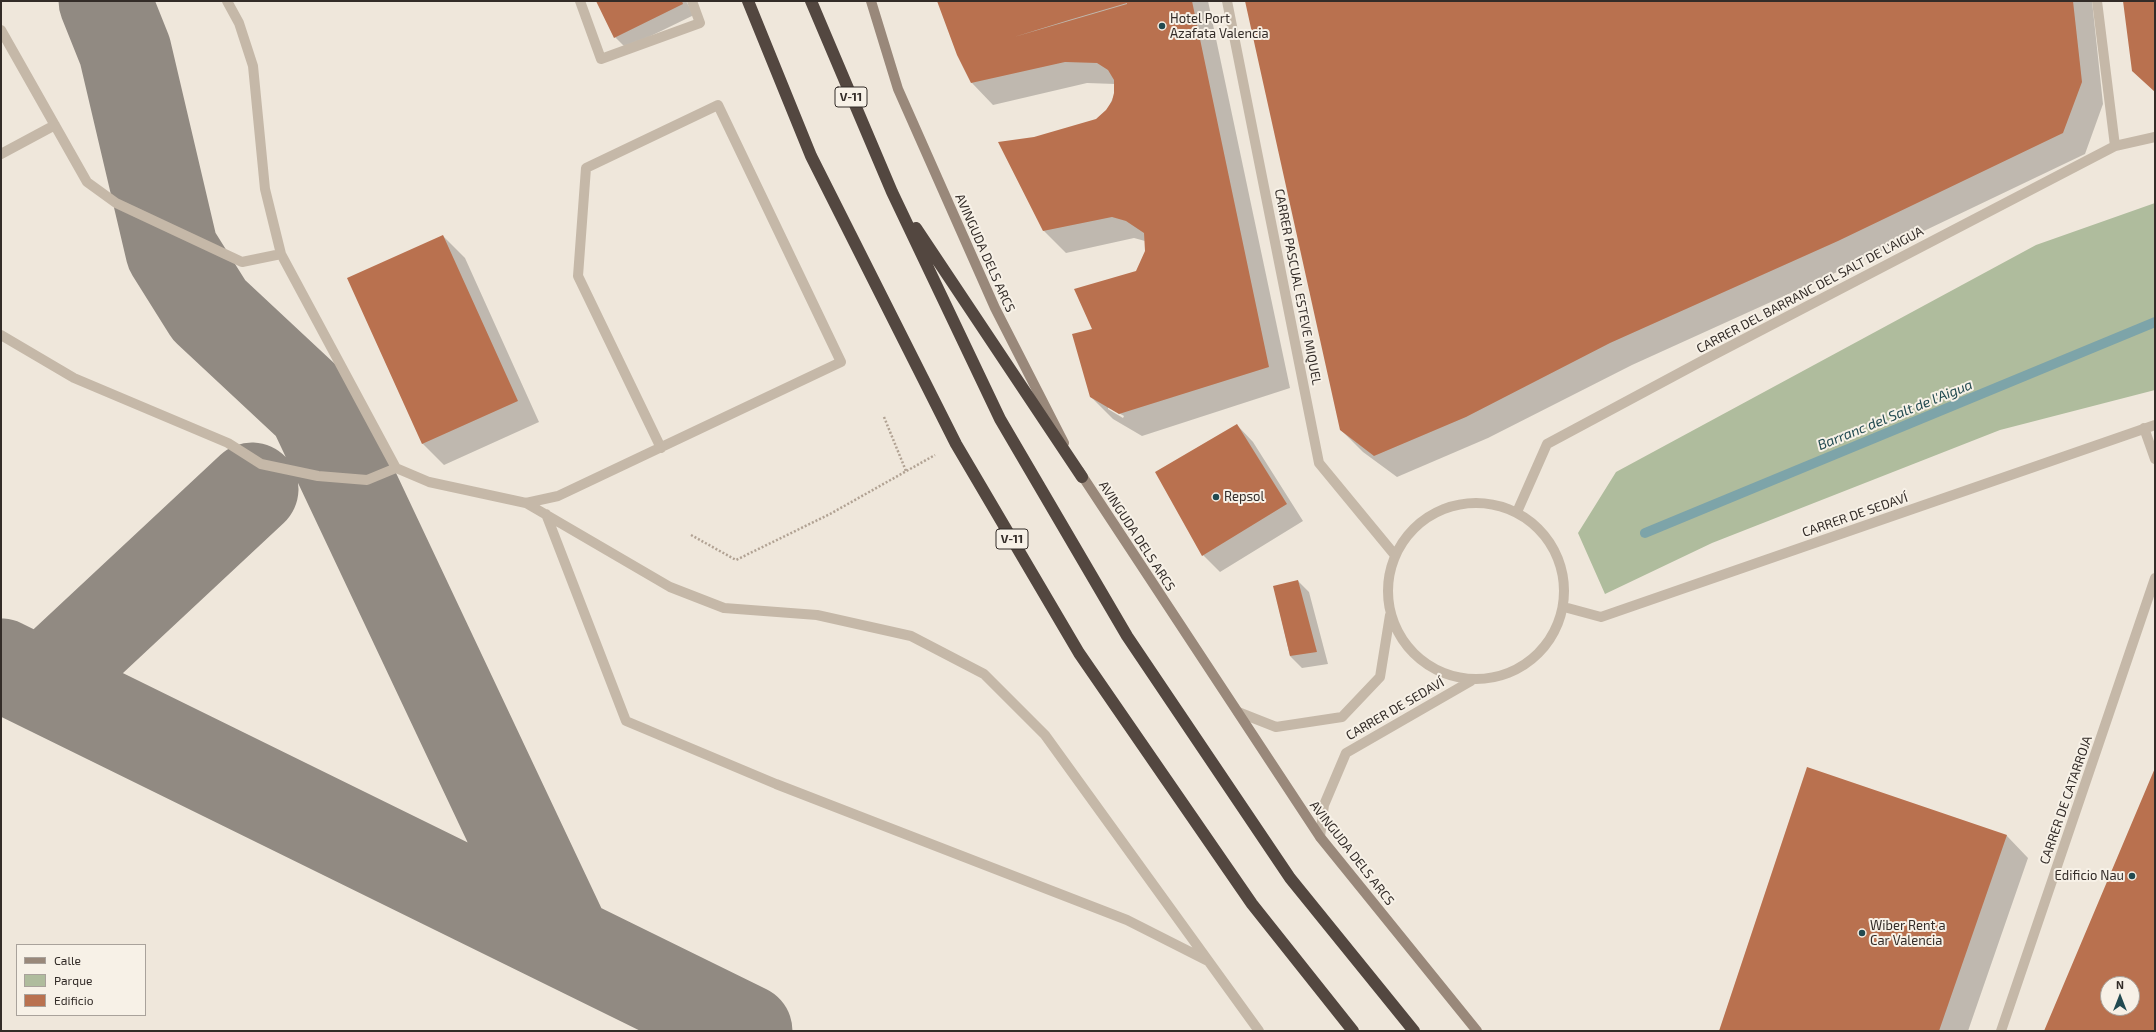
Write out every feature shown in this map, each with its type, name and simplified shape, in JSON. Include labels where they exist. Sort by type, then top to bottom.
[{"type":"highway","name":"V-11","points":[[748,1],[811,156],[956,444],[1079,653],[1252,904],[1353,1031]]},
{"type":"highway","name":"V-11","points":[[811,1],[892,192],[1000,419],[1127,636],[1290,878],[1414,1031]]},
{"type":"highway","points":[[892,192],[1082,477]]},
{"type":"street","points":[[227,1],[239,23],[253,66],[266,189],[281,254],[396,468],[429,482],[526,503],[670,587],[724,608],[817,615],[911,636],[984,674],[1045,735],[1259,1031]]},
{"type":"street","points":[[580,1],[601,59],[700,23],[692,1]]},
{"type":"street","name":"AVINGUDA DELS ARCS","points":[[871,1],[898,89],[995,308],[1082,477],[1320,837],[1477,1031]]},
{"type":"street","name":"CARRER PASCUAL ESTEVE MIQUEL","points":[[1227,1],[1319,463],[1394,554]]},
{"type":"street","points":[[2097,1],[2115,146]]},
{"type":"street","points":[[1,30],[87,182],[116,203],[242,262],[281,254]]},
{"type":"street","points":[[526,503],[558,496],[661,448],[841,362],[718,105],[586,168],[578,276],[661,448]]},
{"type":"street","points":[[1,154],[55,125]]},
{"type":"street","name":"CARRER DEL BARRANC DEL SALT DE L'AIGUA","points":[[1517,512],[1547,444],[1707,358],[2115,146],[2155,137]]},
{"type":"street","points":[[1,334],[74,378],[228,443],[261,464],[318,476],[367,480],[396,468]]},
{"type":"street","name":"CARRER DE SEDAVÍ","points":[[1564,607],[1601,618],[2155,425]]},
{"type":"street","points":[[2144,428],[2155,459]]},
{"type":"street","points":[[1487,503],[1517,512],[1542,531],[1553,547],[1564,576],[1564,607],[1551,640],[1530,662],[1502,676],[1471,681],[1441,674],[1425,664],[1403,643],[1390,615],[1387,584],[1394,554],[1405,537],[1428,516],[1456,504],[1487,503]]},
{"type":"street","points":[[546,514],[626,721],[776,784],[1127,920],[1210,962]]},
{"type":"street","name":"CARRER DE CATARROJA","points":[[2001,1031],[2155,578]]},
{"type":"street","name":"CARRER DE SEDAVÍ","points":[[1238,712],[1276,727],[1342,717],[1380,676],[1390,615]]},
{"type":"street","name":"CARRER DE SEDAVÍ","points":[[1320,837],[1324,805],[1346,753],[1471,681]]},
{"type":"path","points":[[884,417],[906,471]]},
{"type":"path","points":[[691,535],[736,560],[830,514],[956,444]]},
{"type":"green space","points":[[2155,203],[2155,390],[2000,430],[1712,543],[1605,594],[1578,533],[1616,472],[2036,245]]},
{"type":"building","points":[[596,1],[682,1],[683,4],[614,38]]},
{"type":"building","points":[[937,1],[1192,1],[1269,367],[1119,414],[1090,397],[1072,334],[1092,329],[1074,289],[1136,271],[1145,251],[1144,233],[1126,221],[1112,217],[1043,231],[998,142],[1034,137],[1096,119],[1106,110],[1112,101],[1114,93],[1114,80],[1108,70],[1097,63],[1065,62],[971,83],[957,55]],"holes":[[[1127,3],[1127,4],[1014,37]]]},
{"type":"building","points":[[1245,1],[2073,1],[2082,82],[2063,133],[1838,241],[1610,343],[1466,417],[1374,456],[1340,430]]},
{"type":"building","points":[[2123,1],[2155,1],[2155,92],[2132,71]]},
{"type":"building","points":[[443,235],[518,401],[422,444],[347,278]]},
{"type":"building","points":[[1237,424],[1287,504],[1202,556],[1155,472]]},
{"type":"building","points":[[1298,580],[1317,652],[1290,656],[1273,586]]},
{"type":"building","name":"Wiber Rent a Car Valencia","points":[[1807,767],[2007,835],[1939,1031],[1719,1031]]},
{"type":"building","name":"Edificio Nau","points":[[2155,768],[2155,1031],[2044,1031]]},
{"type":"waterway","name":"Barranc del Salt de l'Aigua","points":[[1645,533],[2155,322]]},
{"type":"taxiway","points":[[105,1],[125,51],[172,251],[209,310],[314,408],[566,942]]},
{"type":"taxiway","points":[[42,685],[252,489]]},
{"type":"taxiway","points":[[1,665],[746,1031]]},
{"type":"place","name":"Hotel Port Azafata Valencia","points":[[1162,26]]},
{"type":"place","name":"Repsol","points":[[1216,497]]},
{"type":"place","name":"Edificio Nau","points":[[2132,876]]},
{"type":"place","name":"Wiber Rent a Car Valencia","points":[[1862,933]]}]
